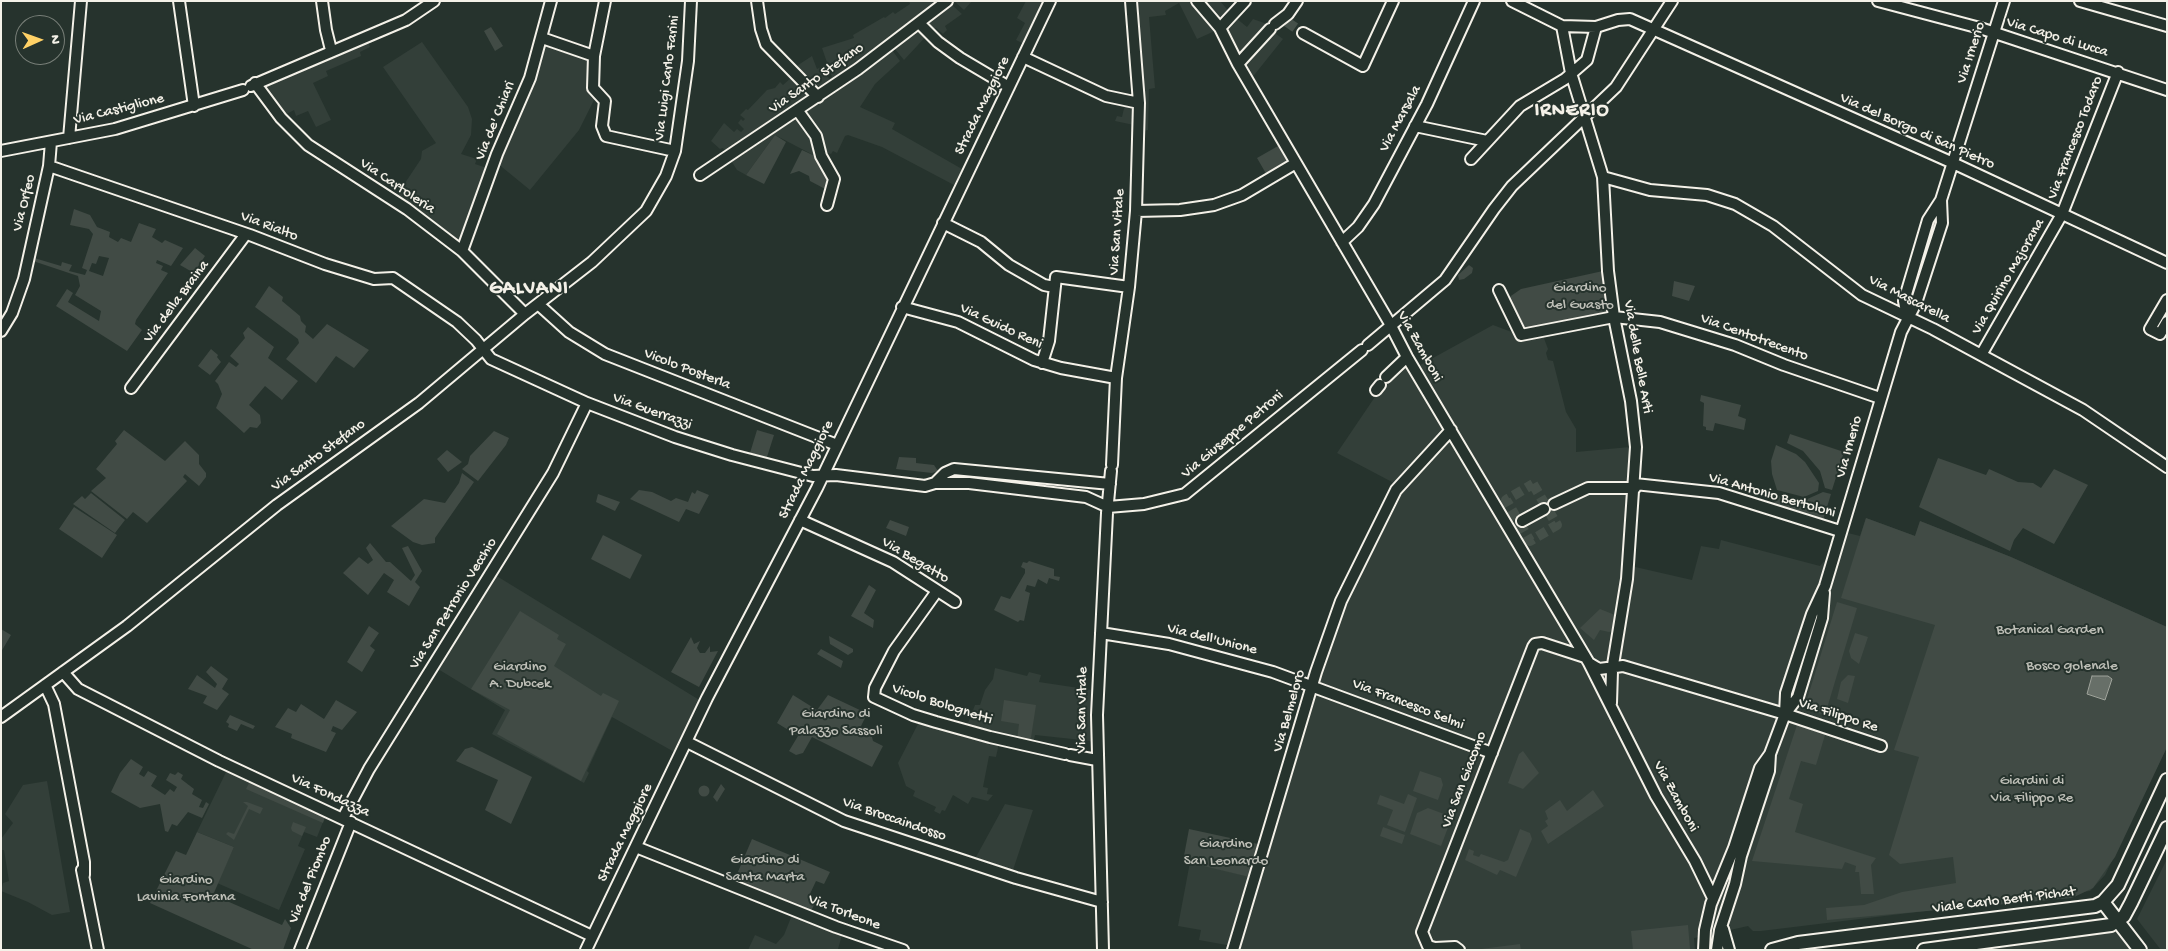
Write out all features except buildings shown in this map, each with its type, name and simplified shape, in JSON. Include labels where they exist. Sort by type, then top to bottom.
[{"type":"main road","points":[[2140,950],[2104,902],[2118,885],[2167,780]]},
{"type":"main road","points":[[1924,950],[2103,927],[2118,921],[2131,903],[2167,828]]},
{"type":"main road","name":"Viale Carlo Berti Pichat","points":[[1772,950],[1798,943],[2092,907],[2104,902]]},
{"type":"main road","points":[[1958,923],[1961,945]]},
{"type":"street","points":[[70,138],[81,1]]},
{"type":"street","points":[[179,1],[194,106]]},
{"type":"street","points":[[322,1],[331,50]]},
{"type":"street","name":"Via Castiglione","points":[[1,151],[115,129],[194,106],[250,86],[331,50],[406,20],[434,1]]},
{"type":"street","name":"Via de' Chiari","points":[[462,251],[497,154],[530,78],[552,1]]},
{"type":"street","points":[[605,1],[594,56],[592,83],[594,91],[605,100],[602,126],[606,136],[675,152]]},
{"type":"street","name":"Via Luigi Carlo Farini","points":[[646,211],[666,176],[675,152],[688,60],[692,1]]},
{"type":"street","points":[[757,1],[761,29],[766,44],[818,97]]},
{"type":"street","name":"Strada Maggiore","points":[[586,950],[687,742],[822,476],[1050,1]]},
{"type":"street","name":"Via San Vitale","points":[[1103,950],[1097,760],[1101,633],[1116,378],[1129,287],[1136,211],[1139,103],[1132,1]]},
{"type":"street","name":"Via Zamboni","points":[[1197,1],[1220,28],[1238,64],[1391,326],[1407,357],[1434,395],[1451,430],[1515,525],[1587,660],[1656,796],[1695,861],[1713,898]]},
{"type":"street","points":[[1220,28],[1245,1]]},
{"type":"street","points":[[1238,64],[1279,23],[1296,1]]},
{"type":"street","points":[[1302,32],[1363,66],[1393,1]]},
{"type":"street","points":[[1512,1],[1562,26]]},
{"type":"street","name":"Via Giuseppe Petroni","points":[[1108,507],[1137,506],[1185,494],[1365,348],[1449,275],[1494,208],[1516,182],[1616,87],[1672,1]]},
{"type":"street","name":"Via Capo di Lucca","points":[[1878,1],[2118,72],[2124,77],[2167,90]]},
{"type":"street","name":"Via Irnerio","points":[[1736,855],[1769,771],[1770,754],[1785,714],[1798,697],[1801,688],[1822,618],[1825,586],[1840,531],[1880,398],[1907,317],[1916,303],[1942,223],[1941,200],[2004,1]]},
{"type":"street","points":[[2080,1],[2167,26]]},
{"type":"street","name":"Via Santo Stefano","points":[[700,175],[798,111],[890,46],[944,2]]},
{"type":"street","name":"Via Marsala","points":[[1342,242],[1358,227],[1374,204],[1427,104],[1471,2]]},
{"type":"street","name":"Via del Borgo di San Pietro","points":[[1562,26],[1596,27],[1626,19],[1953,163],[2167,263]]},
{"type":"street","points":[[919,23],[938,42],[960,58],[1009,87]]},
{"type":"street","name":"Via delle Belle Arti","points":[[1562,26],[1571,73],[1603,177],[1608,271],[1614,317],[1631,401],[1636,447],[1635,486],[1622,616],[1613,668]]},
{"type":"street","points":[[1471,159],[1520,106],[1571,73],[1587,60],[1596,27]]},
{"type":"street","points":[[542,38],[594,56]]},
{"type":"street","points":[[1023,58],[1106,96],[1126,102],[1139,103]]},
{"type":"street","name":"Via Francesco Todaro","points":[[2062,214],[2118,72]]},
{"type":"street","name":"Via Cartoleria","points":[[250,86],[308,144],[407,209],[462,251],[525,314]]},
{"type":"street","points":[[798,111],[816,136],[821,156],[834,179],[827,205]]},
{"type":"street","points":[[1415,126],[1487,141]]},
{"type":"street","points":[[49,166],[51,142]]},
{"type":"street","points":[[1136,211],[1180,210],[1214,205],[1242,195],[1296,163]]},
{"type":"street","name":"Via Rialto","points":[[49,166],[355,273],[378,280],[388,277],[393,278],[457,322],[476,340],[482,349]]},
{"type":"street","name":"Via Orfeo","points":[[1,332],[12,313],[24,279],[26,262],[49,166]]},
{"type":"street","name":"Via Mascarella","points":[[1603,177],[1650,190],[1707,195],[1735,204],[1773,226],[1862,295],[1981,355],[2083,410],[2167,467]]},
{"type":"street","name":"Via Santo Stefano","points":[[1,717],[127,626],[277,505],[419,403],[482,349],[592,262],[646,211]]},
{"type":"street","name":"Via Quirino Majorana","points":[[1981,355],[2062,214]]},
{"type":"street","points":[[943,223],[985,245],[1009,265],[1044,285],[1054,288]]},
{"type":"street","name":"Via della Braina","points":[[130,388],[246,234]]},
{"type":"street","points":[[1042,363],[1049,341],[1055,278],[1058,276],[1129,287]]},
{"type":"street","name":"Via Centotrecento","points":[[1499,290],[1521,335],[1614,317],[1660,322],[1685,328],[1880,398]]},
{"type":"street","points":[[2167,300],[2150,329],[2160,334],[2167,322]]},
{"type":"street","name":"Vicolo Posterla","points":[[538,304],[576,337],[605,354],[837,445]]},
{"type":"street","name":"Via Guido Reni","points":[[902,307],[958,322],[1005,347],[1042,363],[1116,378]]},
{"type":"street","points":[[1,309],[12,313]]},
{"type":"street","name":"Via Guerrazzi","points":[[482,349],[491,359],[505,367],[646,427],[723,452],[813,476],[836,475],[925,486],[936,483],[1001,486],[1051,494],[1086,497],[1108,507]]},
{"type":"street","points":[[1381,384],[1407,357]]},
{"type":"street","name":"Via San Petronio Vecchio","points":[[347,821],[368,769],[554,473],[587,403]]},
{"type":"street","name":"Via Belmeloro","points":[[1233,950],[1335,617],[1396,490],[1451,430]]},
{"type":"street","points":[[936,483],[945,473],[954,470],[1110,484]]},
{"type":"street","points":[[1051,494],[1052,479]]},
{"type":"street","name":"Via Antonio Bertoloni","points":[[1554,504],[1588,488],[1635,486],[1719,493],[1840,531]]},
{"type":"street","points":[[1515,525],[1544,509]]},
{"type":"street","name":"Via Begatto","points":[[800,520],[833,533],[893,562],[955,602]]},
{"type":"street","name":"Vicolo Bolognetti","points":[[937,591],[894,651],[874,690],[874,697],[929,720],[990,737],[1097,760]]},
{"type":"street","name":"Via dell'Unione","points":[[1101,633],[1130,636],[1210,654],[1313,685]]},
{"type":"street","name":"Via San Giacomo","points":[[1460,950],[1456,947],[1435,948],[1428,946],[1422,932],[1535,644],[1542,643],[1587,660]]},
{"type":"street","name":"Via Filippo Re","points":[[1587,660],[1599,669],[1623,666],[1785,714],[1881,746]]},
{"type":"street","name":"Via Zamboni","points":[[1612,709],[1610,684],[1613,668]]},
{"type":"street","name":"Via Fondazza","points":[[63,672],[74,686],[219,761],[592,936]]},
{"type":"street","points":[[45,685],[54,704],[71,802],[84,862],[84,875],[98,950]]},
{"type":"street","name":"Via Francesco Selmi","points":[[1313,685],[1492,753]]},
{"type":"street","name":"Via Broccaindosso","points":[[687,742],[844,821],[1016,878],[1102,902]]},
{"type":"street","name":"Via del Piombo","points":[[300,950],[347,821]]},
{"type":"street","name":"Via Torleone","points":[[636,847],[843,930],[903,950]]},
{"type":"street","points":[[1704,950],[1705,930],[1713,898],[1736,855]]},
{"type":"street","points":[[1717,950],[1723,920],[1735,884],[1736,855]]},
{"type":"street","points":[[1723,920],[1724,939],[1729,950]]},
{"type":"shaded area","points":[[909,1],[972,1],[964,10],[955,2],[952,5],[962,14],[945,26],[947,30],[943,34],[936,28],[931,31],[904,60],[895,49],[892,50],[900,61],[875,84],[860,107],[895,123],[892,129],[962,169],[954,185],[882,147],[848,135],[845,136],[837,153],[833,151],[831,154],[824,152],[817,157],[775,135],[746,175],[737,170],[723,148],[720,149],[711,141],[724,123],[734,132],[737,129],[741,132],[744,129],[738,123],[741,119],[743,121],[745,119],[740,115],[746,109],[748,110],[767,90],[775,88],[780,82],[783,85],[793,76],[792,69],[812,56],[817,69],[823,66],[829,79],[832,77],[822,48],[854,38],[853,35],[893,12],[895,14],[910,4]]},
{"type":"shaded area","points":[[1026,1],[1053,1],[1030,47],[1016,40],[1025,23],[1017,18]]},
{"type":"shaded area","points":[[1126,1],[1220,1],[1231,14],[1247,27],[1253,19],[1267,24],[1265,26],[1283,39],[1251,79],[1217,30],[1197,39],[1179,3],[1165,11],[1166,15],[1149,17],[1155,88],[1149,89],[1148,130],[1142,131],[1134,125],[1115,121],[1117,116],[1122,117],[1125,104],[1131,101],[1131,52]]},
{"type":"shaded area","points":[[544,41],[590,57],[589,93],[595,98],[579,130],[530,190],[497,163]]},
{"type":"shaded area","points":[[368,42],[370,47],[360,52],[361,56],[326,71],[328,76],[313,83],[331,120],[316,127],[308,111],[296,116],[294,110],[285,115],[266,87]]},
{"type":"shaded area","points":[[422,42],[468,107],[472,119],[471,135],[461,154],[477,159],[475,164],[490,169],[462,244],[395,198],[421,159],[422,151],[436,143],[383,67]]},
{"type":"shaded area","points":[[1493,325],[1517,334],[1542,333],[1548,349],[1546,353],[1548,360],[1553,361],[1566,412],[1576,429],[1576,452],[1630,447],[1637,453],[1631,566],[1692,580],[1701,546],[1719,549],[1721,540],[1820,566],[1848,533],[1860,536],[1866,518],[1915,536],[1920,521],[2011,557],[2167,627],[2167,747],[2105,875],[2090,891],[1761,931],[1753,931],[1748,926],[1694,938],[1695,950],[1233,950],[1335,617],[1397,489],[1392,482],[1337,453],[1381,388],[1405,362],[1413,369]]},
{"type":"shaded area","points":[[495,575],[701,701],[676,753],[612,717],[587,771],[589,773],[584,783],[492,734],[505,710],[438,669]]},
{"type":"shaded area","points":[[995,668],[1027,676],[1029,672],[1041,675],[1039,682],[1092,690],[1091,741],[1035,735],[1033,745],[967,726],[975,705],[980,705],[985,690],[993,679]]},
{"type":"shaded area","points":[[2092,676],[2108,676],[2112,679],[2105,700],[2087,694]]},
{"type":"shaded area","points":[[919,722],[999,743],[996,757],[989,756],[983,787],[988,788],[987,794],[993,795],[988,801],[972,797],[968,804],[953,795],[945,811],[942,810],[940,814],[934,811],[936,807],[913,796],[915,791],[906,786],[898,763]]},
{"type":"shaded area","points":[[228,768],[315,807],[313,811],[325,817],[317,837],[304,832],[298,846],[305,849],[279,910],[217,883],[234,847],[197,832]]},
{"type":"shaded area","points":[[47,781],[70,912],[52,915],[28,902],[1,891],[3,883],[9,881],[4,850],[1,850],[1,839],[13,823],[5,814],[23,785]]},
{"type":"shaded area","points":[[1005,804],[1033,810],[1013,870],[976,857]]},
{"type":"shaded area","points":[[2167,859],[2167,950],[2161,950],[2137,919]]},
{"type":"shaded area","points":[[1190,862],[1254,878],[1232,946],[1199,940],[1201,930],[1178,926]]},
{"type":"shaded area","points":[[792,915],[842,935],[838,949],[840,950],[748,950],[755,935],[776,944],[784,935]]},
{"type":"shaded area","points":[[2115,930],[2130,950],[1984,950],[1984,948]]},
{"type":"green space","points":[[491,27],[503,46],[495,51],[484,31]]},
{"type":"green space","points":[[775,135],[786,142],[764,184],[746,175]]},
{"type":"green space","points":[[1278,146],[1289,164],[1268,177],[1257,158]]},
{"type":"green space","points":[[802,150],[817,157],[832,181],[829,191],[810,181],[809,176],[799,171],[790,174]]},
{"type":"green space","points":[[74,209],[90,215],[97,227],[110,232],[109,237],[118,242],[121,238],[131,242],[139,223],[156,229],[152,237],[162,243],[165,240],[183,248],[171,266],[157,260],[156,263],[163,266],[161,270],[168,273],[136,320],[135,324],[142,330],[127,351],[56,306],[67,289],[73,293],[68,302],[99,321],[101,311],[75,295],[80,286],[78,276],[30,260],[31,257],[61,266],[62,262],[72,265],[69,271],[85,275],[87,270],[82,268],[93,234],[89,229],[70,225]],"holes":[[[99,256],[109,258],[103,276],[89,271],[92,263],[96,264]]]},
{"type":"green space","points":[[195,248],[205,256],[194,273],[180,265]]},
{"type":"green space","points":[[1469,265],[1473,268],[1472,273],[1459,280],[1458,275]]},
{"type":"green space","name":"Giardino del Guasto","points":[[1603,271],[1609,316],[1522,331],[1505,300],[1521,289]]},
{"type":"green space","points":[[1674,281],[1695,286],[1689,301],[1672,296]]},
{"type":"green space","points":[[269,286],[283,297],[282,301],[300,316],[301,321],[306,326],[305,332],[313,339],[327,324],[369,350],[354,368],[336,356],[316,383],[286,359],[299,343],[298,339],[255,307]]},
{"type":"green space","points":[[248,327],[274,347],[268,358],[298,381],[282,400],[265,386],[249,405],[260,415],[261,423],[257,428],[250,427],[244,433],[216,408],[222,394],[215,381],[229,362],[236,367],[239,364],[230,356],[245,338],[243,333]]},
{"type":"green space","points":[[211,349],[218,355],[217,357],[221,362],[210,375],[198,366]]},
{"type":"green space","points":[[1701,395],[1741,405],[1738,416],[1746,419],[1744,430],[1715,423],[1713,431],[1706,430],[1706,427],[1703,426],[1704,403],[1700,401]]},
{"type":"green space","points":[[124,430],[165,461],[185,441],[199,455],[199,464],[206,473],[206,477],[199,486],[185,474],[183,477],[187,481],[147,523],[133,512],[127,519],[91,491],[106,478],[96,469],[117,444],[115,441]]},
{"type":"green space","points":[[757,430],[774,435],[767,457],[750,453]]},
{"type":"green space","points":[[494,431],[509,438],[506,445],[478,481],[462,469],[468,464],[470,456]]},
{"type":"green space","points":[[1790,434],[1844,452],[1832,490],[1825,488],[1820,471],[1803,451],[1787,443]]},
{"type":"green space","points":[[1776,445],[1796,454],[1805,462],[1819,483],[1818,491],[1804,497],[1777,490],[1772,474],[1771,461]]},
{"type":"green space","points":[[447,450],[462,462],[448,472],[437,459]]},
{"type":"green space","points":[[899,457],[916,458],[916,463],[934,465],[938,471],[932,473],[896,469]]},
{"type":"green space","points":[[1938,458],[1986,475],[1989,469],[2018,482],[2033,483],[2041,488],[2054,469],[2088,485],[2054,544],[2023,528],[2014,540],[2010,551],[1919,507]]},
{"type":"green space","points":[[462,473],[474,482],[435,538],[435,543],[422,545],[413,542],[391,526],[424,499],[445,503],[459,483]]},
{"type":"green space","points":[[639,490],[652,492],[671,501],[676,498],[688,502],[692,492],[695,494],[697,490],[709,495],[699,514],[686,509],[679,522],[630,499]]},
{"type":"green space","points":[[1823,492],[1831,494],[1823,520],[1773,505],[1776,495],[1803,501]]},
{"type":"green space","points":[[91,493],[125,520],[115,533],[73,504],[82,496],[85,499]]},
{"type":"green space","points":[[598,494],[620,502],[615,511],[596,502]]},
{"type":"green space","points":[[74,507],[117,535],[102,558],[59,529]]},
{"type":"green space","name":"Giardini di Via Filippo Re","points":[[1866,518],[1915,536],[1920,521],[2011,557],[2167,627],[2167,747],[2115,857],[2093,888],[2072,898],[1827,920],[1826,908],[1864,905],[1902,892],[1956,883],[1953,857],[1900,864],[1889,855],[1919,757],[1894,750],[1935,625],[1841,598]]},
{"type":"green space","points":[[890,520],[909,527],[906,536],[886,528]]},
{"type":"green space","points":[[603,535],[642,555],[630,579],[591,559]]},
{"type":"green space","points":[[370,543],[386,562],[390,562],[411,581],[415,575],[402,548],[408,546],[422,571],[415,582],[420,587],[409,606],[387,592],[394,580],[384,573],[368,595],[343,573],[359,557],[368,564],[373,560],[366,548]]},
{"type":"green space","points":[[1029,561],[1054,569],[1054,576],[1060,577],[1059,581],[1049,578],[1047,584],[1038,579],[1035,587],[1027,585],[1025,591],[1030,593],[1024,621],[1020,620],[1018,622],[994,610],[1001,596],[1010,599],[1025,573],[1025,569],[1021,567],[1023,562],[1027,563]]},
{"type":"green space","points":[[869,585],[876,590],[864,613],[874,620],[873,628],[851,616]]},
{"type":"green space","points":[[1837,602],[1857,608],[1825,715],[1804,709]]},
{"type":"green space","points":[[1600,609],[1615,615],[1613,631],[1600,630],[1594,640],[1580,628]]},
{"type":"green space","name":"Giardino A. Dubcek","points":[[520,611],[559,635],[557,639],[566,644],[554,666],[601,696],[603,693],[619,701],[581,781],[497,734],[510,710],[471,689]]},
{"type":"green space","points":[[369,626],[379,633],[370,646],[375,650],[362,672],[347,662]]},
{"type":"green space","points":[[1,629],[11,635],[1,652]]},
{"type":"green space","points":[[1855,633],[1868,637],[1859,664],[1851,658],[1849,651]]},
{"type":"green space","points":[[829,636],[853,649],[853,652],[848,655],[830,644]]},
{"type":"green space","points":[[691,637],[694,644],[700,641],[697,648],[700,653],[705,653],[710,646],[710,652],[718,651],[699,687],[671,672]]},
{"type":"green space","points":[[821,649],[843,661],[841,668],[817,654]]},
{"type":"green space","points":[[211,666],[228,679],[222,689],[229,694],[217,710],[203,703],[207,696],[188,689],[197,675],[215,688],[217,684],[206,672]]},
{"type":"green space","points":[[1848,675],[1855,676],[1848,703],[1837,699],[1841,682]]},
{"type":"green space","name":"Giardino di Palazzo Sassoli","points":[[793,695],[817,710],[828,695],[864,712],[865,718],[859,730],[883,746],[872,767],[812,737],[803,753],[796,755],[789,751],[798,736],[777,723]]},
{"type":"green space","points":[[336,700],[357,712],[342,730],[333,726],[331,731],[336,733],[326,752],[291,738],[292,734],[275,727],[288,708],[296,712],[301,704],[324,719]]},
{"type":"green space","points":[[1004,700],[1036,705],[1030,744],[1017,741],[1019,724],[1001,721]]},
{"type":"green space","points":[[230,715],[255,726],[253,729],[241,724],[237,731],[228,727],[229,724],[226,722]]},
{"type":"green space","points":[[1797,725],[1825,735],[1816,765],[1801,761],[1789,799],[1803,804],[1795,832],[1876,858],[1871,865],[1874,894],[1861,894],[1859,872],[1855,872],[1856,866],[1845,862],[1842,869],[1752,861]]},
{"type":"green space","points":[[472,747],[532,777],[511,824],[485,810],[498,780],[456,761],[465,749]]},
{"type":"green space","points":[[1523,751],[1539,773],[1523,789],[1508,783],[1519,754]]},
{"type":"green space","points":[[131,759],[143,767],[139,774],[144,777],[148,771],[157,776],[151,786],[165,795],[170,789],[174,792],[177,787],[166,780],[170,773],[175,775],[178,772],[183,775],[181,779],[194,789],[192,794],[202,800],[199,807],[203,808],[206,802],[209,804],[202,818],[188,812],[177,826],[172,824],[168,832],[165,831],[160,804],[140,808],[111,792],[120,773]]},
{"type":"green space","points":[[1420,771],[1441,778],[1443,785],[1438,800],[1413,791]]},
{"type":"green space","points":[[251,779],[315,807],[313,811],[325,817],[323,823],[246,789]]},
{"type":"green space","points":[[721,784],[725,789],[717,802],[713,797]]},
{"type":"green space","points":[[704,785],[710,791],[704,797],[698,791]]},
{"type":"green space","points":[[1593,790],[1604,806],[1548,844],[1541,831],[1548,826],[1545,821],[1548,819],[1545,811],[1560,800],[1567,811]]},
{"type":"green space","points":[[1408,794],[1417,798],[1405,832],[1387,825],[1393,810],[1377,804],[1380,795],[1404,804]]},
{"type":"green space","points":[[243,802],[263,808],[260,814],[249,809],[234,840],[226,834],[228,832],[234,834],[248,806]]},
{"type":"green space","points":[[1428,808],[1452,817],[1441,846],[1410,834],[1417,813]]},
{"type":"green space","points":[[293,822],[306,827],[302,836],[292,831]]},
{"type":"green space","points":[[1383,827],[1405,835],[1402,844],[1380,836]]},
{"type":"green space","name":"Giardino San Leonardo","points":[[1189,829],[1258,844],[1249,877],[1183,861]]},
{"type":"green space","points":[[1520,829],[1530,833],[1532,839],[1516,877],[1500,870],[1497,875],[1465,860],[1469,849],[1474,851],[1473,855],[1479,857],[1481,854],[1504,862],[1508,860]]},
{"type":"green space","name":"Giardino Lavinia Fontana","points":[[197,832],[234,847],[213,895],[282,925],[285,919],[291,928],[283,950],[254,950],[150,903],[176,851],[186,855]]},
{"type":"green space","name":"Giardino di Santa Marta","points":[[752,839],[830,872],[824,884],[816,881],[809,896],[817,899],[810,913],[734,881]]},
{"type":"green space","points":[[1688,925],[1690,949],[1633,950],[1631,931]]},
{"type":"green space","points":[[1520,944],[1521,950],[1473,950]]},
{"type":"tunnel","points":[[1287,22],[1303,33]]},
{"type":"tunnel","points":[[1533,484],[1557,525],[1530,541],[1506,500],[1533,484]]},
{"type":"district","name":"IRNERIO","points":[[1572,112]]},
{"type":"district","name":"GALVANI","points":[[529,290]]},
{"type":"park label","name":"Botanical Garden","points":[[2050,631]]},
{"type":"park label","name":"Bosco golenale","points":[[2072,667]]}]
